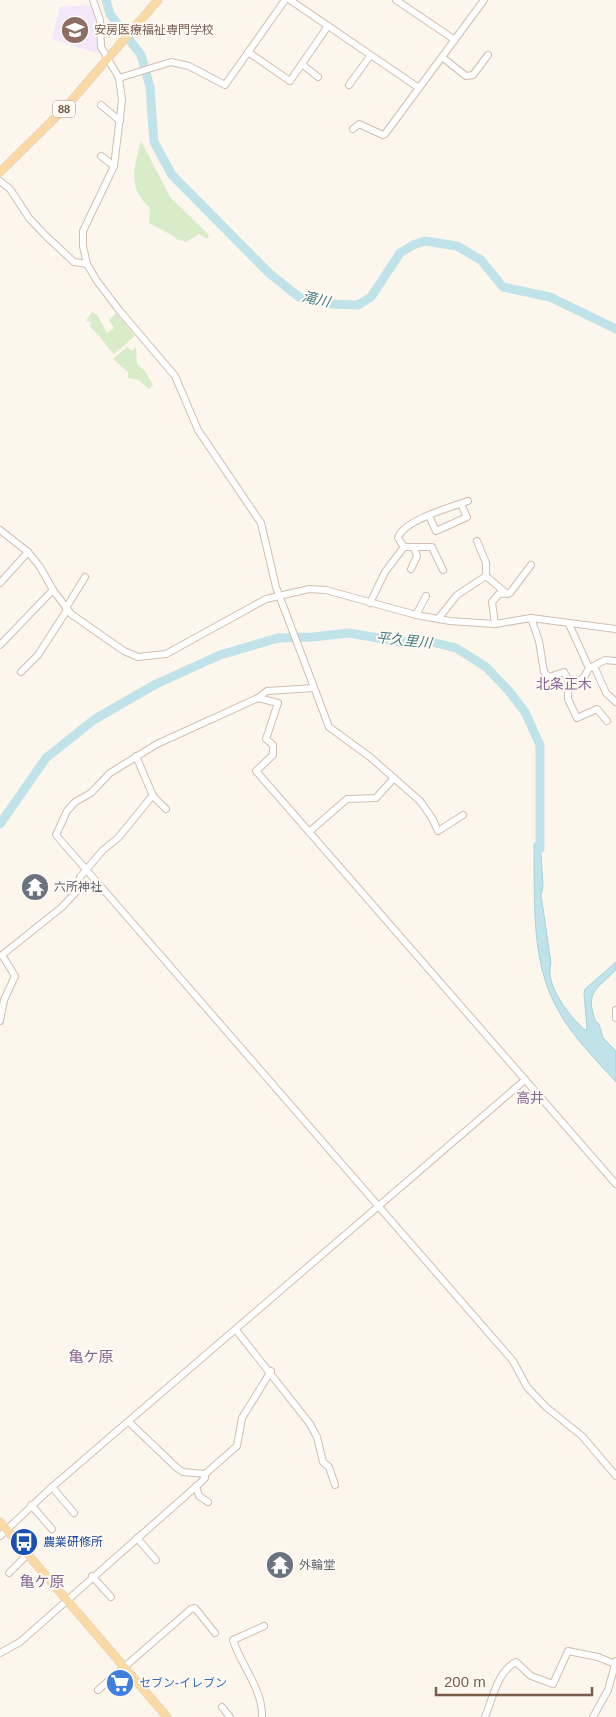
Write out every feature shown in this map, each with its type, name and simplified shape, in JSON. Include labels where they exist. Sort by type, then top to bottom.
[{"type":"main road","name":"88","points":[[0,172],[42,133],[158,0]]},
{"type":"main road","points":[[0,1522],[168,1717]]},
{"type":"street","points":[[93,0],[100,20],[101,48],[119,78],[122,100],[114,166],[83,231],[83,246],[87,264],[96,281],[175,376],[198,430],[250,505],[264,533],[270,571],[329,727],[370,757],[420,801],[432,818],[438,831],[463,815]]},
{"type":"street","points":[[119,78],[171,62],[189,66],[226,85],[285,0]]},
{"type":"street","points":[[290,0],[419,88]]},
{"type":"street","points":[[396,0],[455,40]]},
{"type":"street","points":[[353,129],[359,124],[383,135],[455,40],[481,1]]},
{"type":"street","points":[[248,52],[288,82],[293,79],[328,26]]},
{"type":"street","points":[[442,57],[466,76],[473,75],[488,55]]},
{"type":"street","points":[[349,86],[370,56]]},
{"type":"street","points":[[303,65],[318,77]]},
{"type":"street","points":[[100,105],[120,121]]},
{"type":"street","points":[[101,156],[114,166]]},
{"type":"street","points":[[0,181],[10,189],[28,218],[45,235],[74,262],[87,264]]},
{"type":"street","points":[[404,547],[398,538],[401,531],[410,524],[468,501]]},
{"type":"street","points":[[429,516],[436,532],[467,517],[461,504]]},
{"type":"street","points":[[0,530],[28,552],[67,609],[124,651],[147,658],[166,654],[251,606],[278,594],[318,589],[438,620],[496,624],[530,618],[616,629]]},
{"type":"street","points":[[477,541],[486,563],[486,576],[507,594]]},
{"type":"street","points":[[370,603],[385,572],[404,547]]},
{"type":"street","points":[[404,547],[432,547],[444,570]]},
{"type":"street","points":[[410,570],[418,556],[414,548]]},
{"type":"street","points":[[0,583],[28,552]]},
{"type":"street","points":[[496,624],[492,602],[500,594],[510,593],[531,565]]},
{"type":"street","points":[[438,620],[457,595],[486,576]]},
{"type":"street","points":[[21,672],[38,655],[85,578]]},
{"type":"street","points":[[0,646],[53,590]]},
{"type":"street","points":[[416,615],[426,596]]},
{"type":"street","points":[[530,618],[539,641],[544,672],[550,677],[564,672],[572,687]]},
{"type":"street","points":[[569,624],[606,693],[616,702]]},
{"type":"street","points":[[607,721],[597,709],[577,718],[567,695],[591,667],[605,660],[616,661]]},
{"type":"street","points":[[314,688],[267,691],[258,698],[136,756],[102,780],[91,793],[75,802],[67,811],[56,835],[514,1362],[527,1386],[546,1407],[582,1436],[616,1476]]},
{"type":"street","points":[[258,698],[278,703],[266,739],[273,745],[273,756],[256,771],[616,1184]]},
{"type":"street","points":[[136,756],[153,795],[166,809]]},
{"type":"street","points":[[309,832],[347,799],[376,798],[394,778]]},
{"type":"street","points":[[0,1021],[4,1000],[15,976],[2,955],[35,927],[48,921],[62,907],[78,890],[80,877],[103,850],[118,838],[153,795]]},
{"type":"street","points":[[616,1010],[616,1018]]},
{"type":"street","points":[[0,1536],[52,1487],[525,1080]]},
{"type":"street","points":[[236,1330],[310,1424],[317,1437],[323,1462],[329,1467],[335,1485]]},
{"type":"street","points":[[0,1653],[20,1642],[92,1576],[205,1478],[205,1474],[238,1446],[242,1418],[270,1371]]},
{"type":"street","points":[[129,1422],[177,1468],[183,1472],[205,1474]]},
{"type":"street","points":[[196,1486],[199,1496],[208,1502]]},
{"type":"street","points":[[52,1487],[74,1513]]},
{"type":"street","points":[[31,1506],[52,1529]]},
{"type":"street","points":[[137,1538],[156,1560]]},
{"type":"street","points":[[9,1573],[28,1554]]},
{"type":"street","points":[[92,1576],[110,1597]]},
{"type":"street","points":[[98,1690],[191,1609],[195,1608],[215,1634]]},
{"type":"street","points":[[262,1717],[262,1703],[238,1658],[232,1640],[264,1626]]},
{"type":"street","points":[[485,1717],[508,1666],[516,1662],[531,1676],[553,1684],[568,1650],[616,1663],[608,1690],[592,1717]]},
{"type":"street","points":[[222,1707],[230,1717]]},
{"type":"shaded area","name":"安房医療福祉専門学校","points":[[94,5],[100,54],[52,39],[60,7]]},
{"type":"green space","points":[[141,141],[170,197],[209,235],[207,239],[199,234],[186,242],[176,239],[149,223],[150,208],[138,192],[134,177]]},
{"type":"green space","points":[[92,312],[98,316],[107,333],[114,328],[109,320],[116,313],[135,336],[114,354],[90,327],[91,322],[86,321]]},
{"type":"green space","points":[[127,347],[132,351],[136,347],[137,364],[145,371],[153,385],[149,389],[139,380],[128,378],[128,372],[113,359]]},
{"type":"water","points":[[540,839],[543,886],[541,895],[551,963],[551,981],[566,1009],[586,1031],[585,989],[616,962],[616,970],[594,992],[591,1004],[603,1038],[616,1051],[616,1082],[570,1029],[549,991],[538,950],[536,929],[534,844]]},
{"type":"waterway","name":"滝川","points":[[106,0],[110,14],[141,55],[150,87],[154,142],[172,175],[269,273],[299,297],[331,304],[358,305],[371,297],[400,253],[413,245],[425,241],[457,246],[481,260],[503,287],[550,297],[616,329]]},
{"type":"waterway","name":"平久里川","points":[[0,824],[46,758],[95,719],[156,684],[220,655],[278,638],[349,633],[401,642],[424,640],[456,648],[486,667],[508,690],[525,712],[540,745],[540,849]]},
{"type":"place","name":"安房医療福祉専門学校","points":[[75,30]]},
{"type":"place","name":"六所神社","points":[[35,887]]},
{"type":"place","name":"農業研修所","points":[[24,1542]]},
{"type":"place","name":"外輪堂","points":[[280,1565]]},
{"type":"place","name":"セブン-イレブン","points":[[120,1683]]},
{"type":"district","name":"北条正木","points":[[564,684]]},
{"type":"district","name":"高井","points":[[530,1098]]},
{"type":"district","name":"亀ケ原","points":[[91,1357]]},
{"type":"district","name":"亀ケ原","points":[[42,1582]]}]
